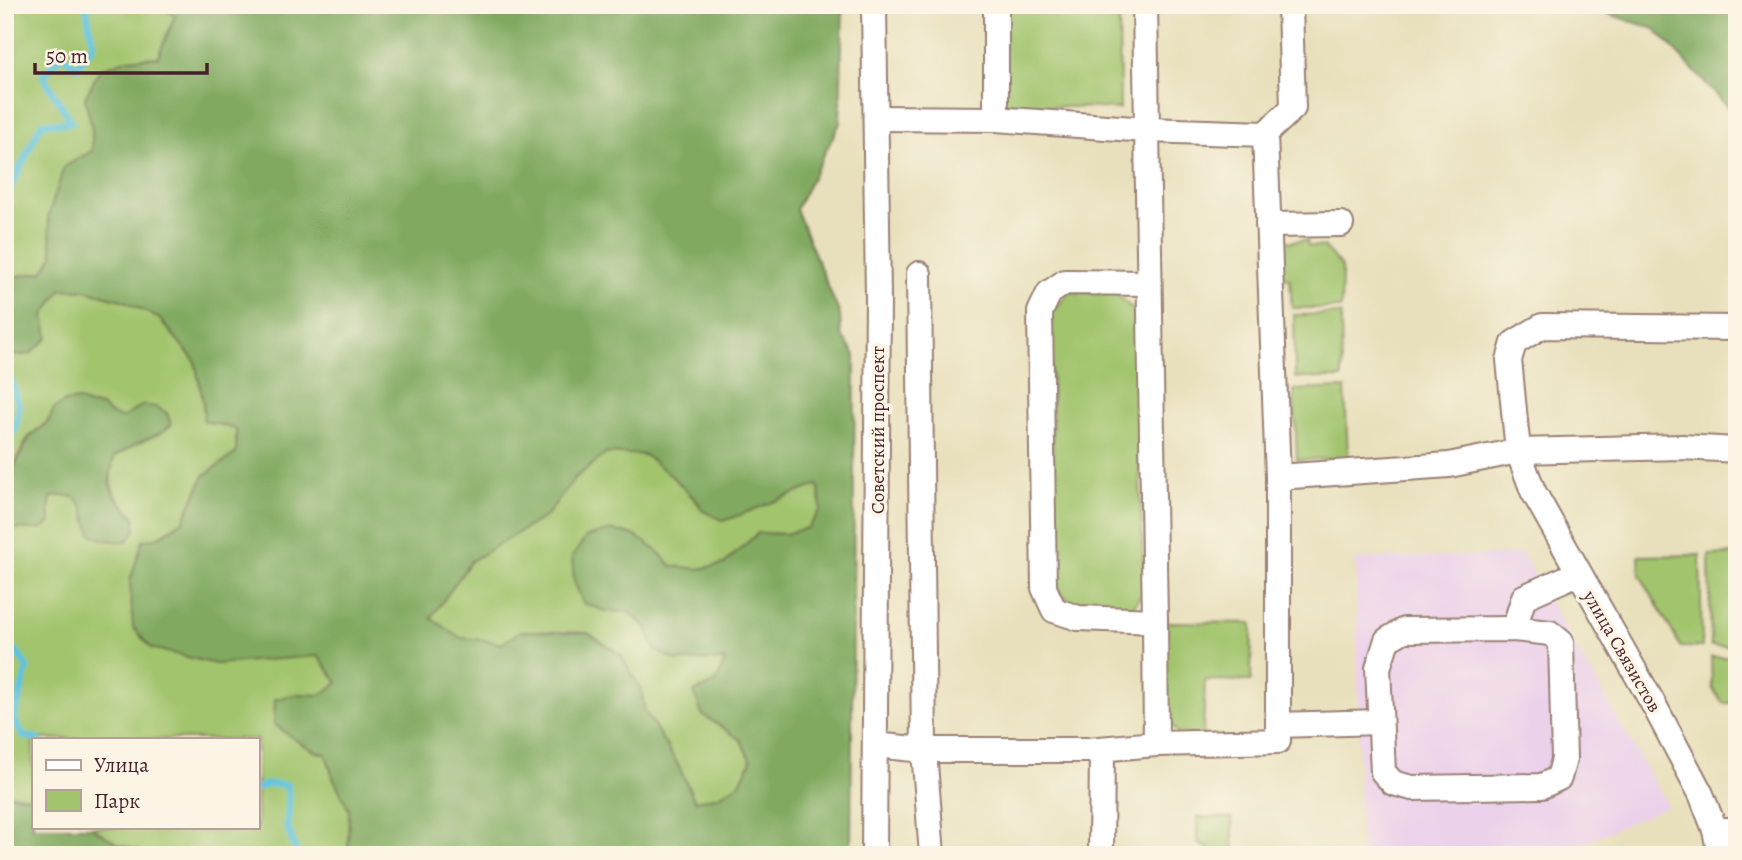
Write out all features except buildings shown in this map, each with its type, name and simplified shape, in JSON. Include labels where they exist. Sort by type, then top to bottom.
[{"type":"street","name":"Советский проспект","points":[[874,5],[878,298],[874,855]]},
{"type":"street","points":[[996,5],[996,120]]},
{"type":"street","points":[[1146,5],[1156,744]]},
{"type":"street","points":[[876,118],[996,120],[1147,130],[1265,134],[1293,108],[1290,5]]},
{"type":"street","points":[[875,745],[923,750],[1102,749],[1156,744],[1278,741],[1279,477],[1265,134]]},
{"type":"street","points":[[1268,225],[1341,224]]},
{"type":"street","points":[[1149,283],[1065,282],[1049,293],[1041,312],[1044,588],[1054,610],[1078,618],[1155,621]]},
{"type":"street","points":[[878,298],[919,286],[923,750],[932,855]]},
{"type":"street","name":"улица Связистов","points":[[1720,855],[1726,830],[1702,794],[1534,491],[1518,451],[1509,360],[1514,343],[1542,326],[1737,328]]},
{"type":"street","points":[[1279,477],[1449,465],[1518,451],[1682,447],[1737,450]]},
{"type":"street","points":[[1514,629],[1524,597],[1578,573]]},
{"type":"street","points":[[1514,629],[1550,633],[1561,642],[1564,759],[1559,778],[1542,786],[1412,788],[1393,783],[1383,772],[1380,722],[1378,668],[1387,640],[1404,630],[1514,629]]},
{"type":"street","points":[[1278,725],[1380,722]]},
{"type":"street","points":[[1101,855],[1102,749]]},
{"type":"shaded area","points":[[1522,554],[1668,806],[1583,843],[1543,850],[1360,853],[1356,559]]},
{"type":"green space","points":[[5,5],[159,5],[175,15],[158,57],[128,59],[85,97],[92,128],[92,151],[48,217],[53,256],[43,272],[11,277],[5,303]]},
{"type":"green space","points":[[159,5],[843,5],[840,123],[796,209],[840,315],[841,334],[855,355],[851,855],[348,855],[349,810],[333,777],[326,754],[305,746],[274,724],[275,699],[298,694],[320,695],[338,683],[318,656],[215,664],[151,648],[133,627],[130,581],[143,540],[159,537],[183,521],[204,476],[236,453],[236,429],[204,421],[195,361],[160,319],[125,301],[85,290],[61,289],[44,315],[48,338],[30,354],[5,356],[5,303],[11,277],[43,272],[53,256],[48,217],[64,167],[92,151],[92,128],[85,98],[100,69],[128,59],[158,57],[175,16]],"holes":[[[607,453],[645,455],[674,478],[698,502],[703,511],[724,521],[817,485],[819,487],[821,509],[808,528],[785,534],[758,533],[724,564],[699,569],[672,566],[655,549],[634,535],[612,530],[586,537],[572,557],[574,581],[583,603],[605,611],[629,612],[647,628],[655,650],[676,661],[725,660],[716,683],[694,692],[702,714],[741,740],[751,761],[740,783],[719,796],[695,801],[677,763],[645,711],[641,690],[621,655],[588,633],[520,631],[502,644],[461,638],[431,618],[471,561],[546,516],[575,478]]]},
{"type":"green space","points":[[1004,5],[1119,5],[1120,109],[1003,104]]},
{"type":"green space","points":[[1581,5],[1737,5],[1737,117],[1655,29]]},
{"type":"green space","points":[[1307,240],[1308,246],[1324,247],[1342,267],[1341,308],[1292,308],[1290,279],[1270,274],[1269,248],[1282,242]]},
{"type":"green space","points":[[61,289],[85,290],[125,301],[160,319],[195,361],[205,421],[236,429],[236,453],[204,476],[183,521],[158,537],[130,581],[132,595],[215,664],[317,655],[338,683],[320,695],[298,694],[295,739],[316,752],[326,754],[333,777],[349,810],[348,855],[143,855],[141,851],[118,844],[93,828],[259,828],[259,738],[32,738],[32,798],[5,794],[5,518],[51,522],[51,497],[66,495],[80,502],[87,520],[135,518],[113,490],[111,467],[114,456],[136,443],[143,405],[122,418],[110,414],[101,406],[78,400],[54,409],[46,423],[26,441],[5,481],[5,356],[30,354],[44,315]]},
{"type":"green space","points":[[1070,292],[1115,293],[1134,310],[1144,592],[1131,609],[1075,606],[1056,588],[1050,314]]},
{"type":"green space","points":[[1341,314],[1342,378],[1295,378],[1294,315]]},
{"type":"green space","points":[[1345,388],[1348,458],[1297,460],[1294,390]]},
{"type":"green space","points":[[78,400],[101,406],[110,414],[122,418],[143,405],[156,407],[167,413],[171,425],[114,457],[109,482],[113,494],[135,518],[135,531],[127,541],[108,540],[91,534],[84,509],[70,496],[51,497],[51,522],[41,529],[13,529],[5,518],[5,481],[13,471],[29,438],[49,421],[54,409],[65,402]]},
{"type":"green space","points":[[607,453],[646,456],[677,481],[703,511],[817,484],[819,487],[821,509],[808,528],[785,534],[758,533],[724,564],[699,569],[672,566],[655,549],[605,611],[629,612],[647,628],[655,650],[725,660],[716,683],[695,692],[702,714],[741,740],[751,761],[740,783],[719,796],[695,801],[677,763],[645,711],[641,690],[621,655],[588,633],[520,631],[503,644],[461,639],[430,618],[471,561],[546,516],[575,478]]},
{"type":"green space","points":[[1737,554],[1737,646],[1711,646],[1709,555]]},
{"type":"green space","points":[[1700,555],[1702,647],[1681,647],[1640,575],[1639,556]]},
{"type":"green space","points":[[1166,622],[1252,623],[1251,681],[1205,680],[1203,735],[1179,735],[1166,717]]},
{"type":"green space","points":[[1711,657],[1737,657],[1737,703],[1723,703],[1712,688]]},
{"type":"green space","points":[[5,794],[32,798],[32,828],[93,828],[118,844],[142,851],[143,855],[5,855]]},
{"type":"green space","points":[[1197,817],[1232,818],[1234,855],[1214,855],[1211,850],[1197,843]]},
{"type":"waterway","points":[[5,199],[42,123],[72,123],[43,76],[62,55],[77,67],[93,46],[86,5]]},
{"type":"waterway","points":[[5,376],[11,380],[19,407],[15,430],[5,446]]},
{"type":"waterway","points":[[5,644],[18,653],[27,668],[14,719],[23,736],[34,738]]},
{"type":"waterway","points":[[259,787],[268,784],[287,785],[287,826],[297,855]]}]
